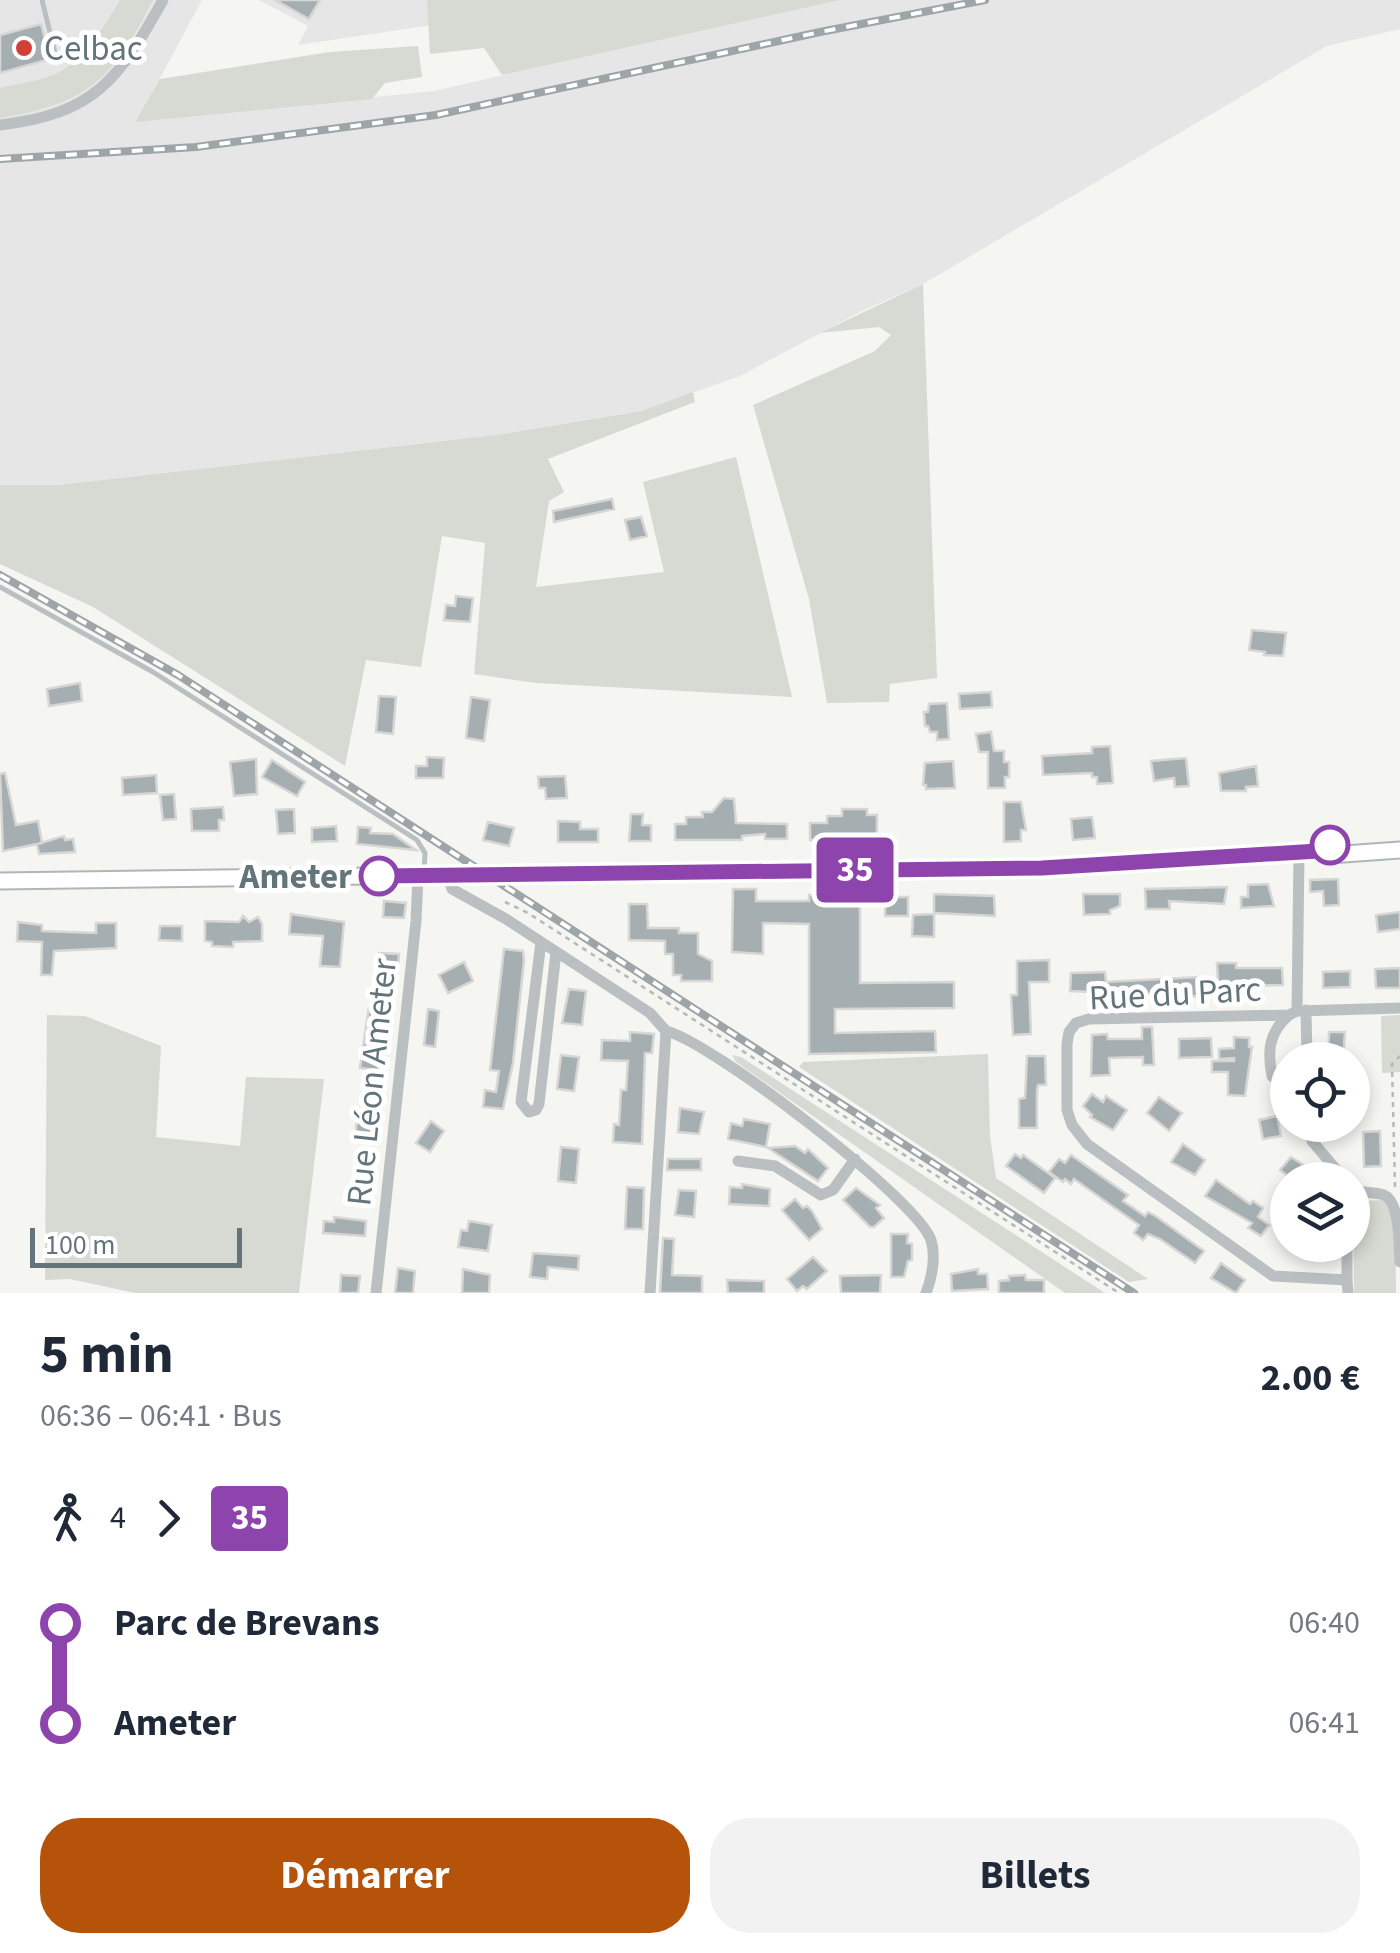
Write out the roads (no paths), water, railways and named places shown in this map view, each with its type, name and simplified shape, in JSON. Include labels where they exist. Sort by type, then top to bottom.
[{"type":"main road","points":[[1318,851],[1330,845],[1400,840]]},
{"type":"main road","points":[[0,880],[1042,868],[1318,851],[1330,855],[1400,850]]},
{"type":"street","points":[[0,125],[56,114],[100,92],[133,52],[163,0]]},
{"type":"street","name":"Rue du Parc","points":[[1299,852],[1297,1012],[1303,1042]]},
{"type":"street","points":[[447,874],[452,889],[650,1012],[666,1031],[690,1040],[855,1159],[926,1231],[932,1250],[932,1274],[926,1293]]},
{"type":"street","name":"Rue Léon Ameter","points":[[376,1293],[421,876]]},
{"type":"street","points":[[541,942],[521,1102],[530,1112],[539,1104],[556,952]]},
{"type":"street","name":"Rue du Parc","points":[[1348,1286],[1273,1276],[1087,1144],[1069,1117],[1066,1044],[1076,1023],[1089,1019],[1400,1008]]},
{"type":"street","name":"Rue du Parc","points":[[1270,1042],[1274,1029],[1297,1012]]},
{"type":"street","points":[[650,1293],[666,1031]]},
{"type":"street","points":[[1312,1142],[1329,1162]]},
{"type":"street","points":[[738,1161],[776,1166],[822,1195],[834,1190],[855,1159]]},
{"type":"street","points":[[1370,1193],[1390,1198],[1398,1210],[1400,1262]]},
{"type":"lane","points":[[42,0],[56,57]]},
{"type":"lane","points":[[0,586],[153,672],[417,840],[425,853],[421,876]]},
{"type":"railway","points":[[0,159],[196,147],[436,115],[985,0]]},
{"type":"railway","points":[[0,575],[178,675],[1134,1293]]},
{"type":"place","name":"Celbac","points":[[24,48]]},
{"type":"place","name":"Ameter","points":[[379,876]]}]
